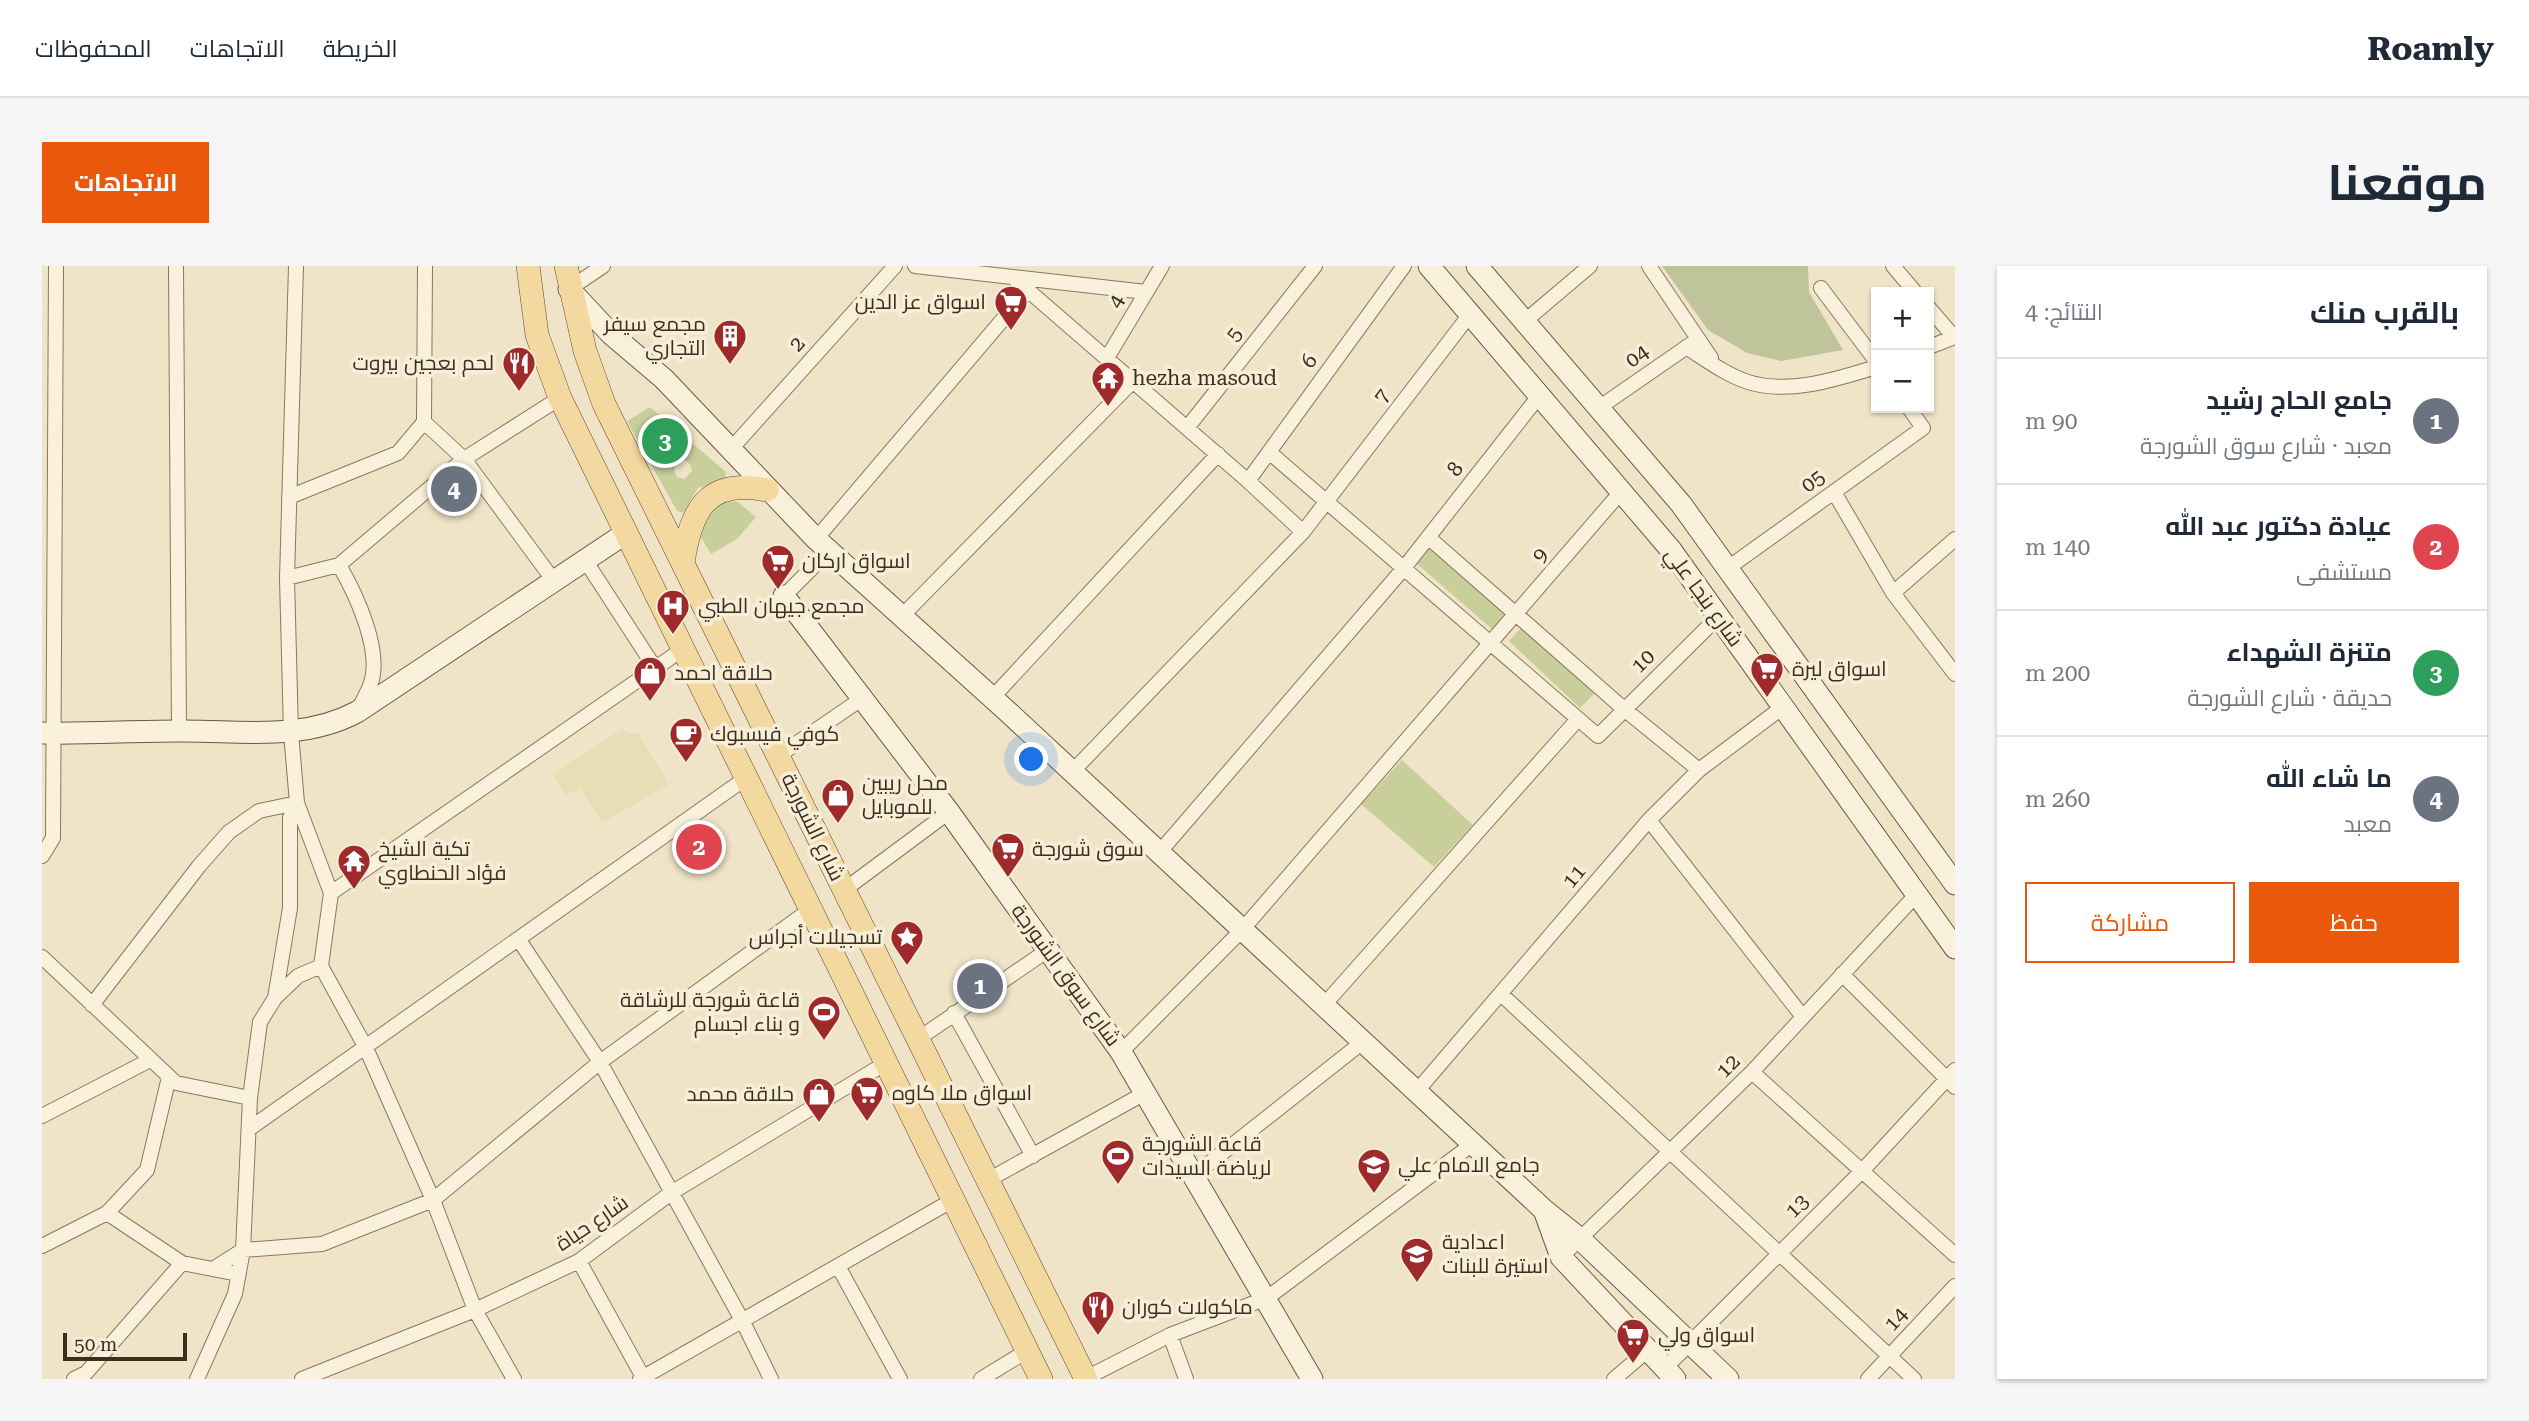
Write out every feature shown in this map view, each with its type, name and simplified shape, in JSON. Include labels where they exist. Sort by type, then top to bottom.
[{"type":"main road","points":[[525,269],[537,335],[560,398],[1041,1379]]},
{"type":"main road","name":"شارع الشورجة","points":[[567,277],[585,351],[604,404],[1086,1379]]},
{"type":"main road","points":[[683,563],[690,528],[705,502],[733,487],[767,490]]},
{"type":"main road","points":[[746,778],[778,756]]},
{"type":"street","points":[[42,856],[53,838],[49,733],[56,266]]},
{"type":"street","points":[[176,266],[179,731]]},
{"type":"street","points":[[296,266],[287,578],[291,733],[297,803],[331,893],[321,966],[366,1048],[433,1200],[475,1310],[514,1379]]},
{"type":"street","points":[[289,497],[398,453],[424,422],[425,266]]},
{"type":"street","points":[[603,266],[567,277],[767,490],[823,545],[1364,1041],[1544,1210],[1579,1238],[1728,1379]]},
{"type":"street","name":"2","points":[[731,449],[895,266]]},
{"type":"street","points":[[915,266],[1146,292]]},
{"type":"street","name":"4","points":[[1107,358],[1162,266]]},
{"type":"street","name":"5","points":[[1187,428],[1315,266]]},
{"type":"street","name":"6","points":[[1248,481],[1404,266]]},
{"type":"street","name":"شارع بنجا علي","points":[[1429,266],[1671,550],[1955,948]]},
{"type":"street","name":"شارع بنجا علي","points":[[1477,266],[1600,407],[1728,568],[1955,884]]},
{"type":"street","points":[[1525,320],[1590,266]]},
{"type":"street","points":[[1649,266],[1692,343],[1716,365],[1747,382],[1776,386],[1828,381],[1871,368]]},
{"type":"street","points":[[1893,266],[1911,287]]},
{"type":"street","points":[[1026,278],[1107,358],[1303,532]]},
{"type":"street","points":[[785,596],[1026,278]]},
{"type":"street","points":[[1821,288],[1871,354]]},
{"type":"street","name":"7","points":[[1071,773],[1303,532],[1471,313]]},
{"type":"street","points":[[1934,314],[1954,337],[1934,345]]},
{"type":"street","name":"04","points":[[1600,407],[1692,343]]},
{"type":"street","points":[[901,617],[1133,381]]},
{"type":"street","name":"8","points":[[1158,854],[1404,568],[1539,396]]},
{"type":"street","points":[[287,578],[339,565],[464,459],[560,398]]},
{"type":"street","name":"05","points":[[1728,568],[1923,428],[1912,413]]},
{"type":"street","points":[[424,422],[464,459],[554,580]]},
{"type":"street","points":[[1269,452],[1578,719],[1324,1005]]},
{"type":"street","points":[[992,698],[1218,454]]},
{"type":"street","points":[[1833,492],[1893,593],[1955,674]]},
{"type":"street","name":"9","points":[[1121,1052],[1242,929],[1518,614],[1620,493]]},
{"type":"street","points":[[49,733],[291,733],[326,727],[357,712],[626,533]]},
{"type":"street","points":[[1428,537],[1624,709],[1699,770]]},
{"type":"street","points":[[1893,593],[1955,539]]},
{"type":"street","points":[[585,560],[655,668]]},
{"type":"street","points":[[339,565],[363,614],[372,647],[372,681],[357,712]]},
{"type":"street","name":"شارع سوق الشورجة","points":[[785,596],[948,813],[1121,1052],[1312,1379]]},
{"type":"street","name":"10","points":[[1578,719],[1598,736],[1720,616]]},
{"type":"street","points":[[331,893],[683,649]]},
{"type":"street","points":[[778,756],[860,699]]},
{"type":"street","name":"11","points":[[1417,1091],[1648,820],[1699,770],[1783,707]]},
{"type":"street","points":[[1805,739],[1837,718]]},
{"type":"street","points":[[249,1129],[746,778]]},
{"type":"street","points":[[275,998],[290,908],[290,818],[297,803]]},
{"type":"street","points":[[92,1005],[199,866],[229,832],[258,811],[297,803]]},
{"type":"street","points":[[844,890],[948,813]]},
{"type":"street","points":[[1648,820],[1803,1017]]},
{"type":"street","name":"12","points":[[1561,1257],[1752,1072],[1916,895]]},
{"type":"street","points":[[212,1269],[243,1250],[322,1244],[433,1200],[600,1062],[811,909]]},
{"type":"street","points":[[519,940],[600,1062],[743,1322],[771,1379]]},
{"type":"street","points":[[918,1039],[1048,950]]},
{"type":"street","points":[[45,965],[176,1083],[250,1098]]},
{"type":"street","points":[[197,1379],[235,1294],[243,1250],[250,1098],[260,1022],[275,998],[298,975],[321,966]]},
{"type":"street","points":[[1842,974],[1952,1079]]},
{"type":"street","points":[[1501,994],[1914,1379]]},
{"type":"street","points":[[954,1013],[1033,1156]]},
{"type":"street","points":[[1193,1176],[1364,1041]]},
{"type":"street","points":[[42,1116],[150,1060]]},
{"type":"street","name":"شارع حياة","points":[[302,1379],[475,1310],[579,1261],[671,1193],[886,1063]]},
{"type":"street","points":[[1752,1072],[1955,1255]]},
{"type":"street","points":[[42,1246],[107,1213],[147,1170],[169,1077]]},
{"type":"street","name":"13","points":[[1670,1374],[1689,1342],[1952,1079]]},
{"type":"street","points":[[988,1180],[1145,1093]]},
{"type":"street","points":[[1086,1379],[1170,1335],[1267,1298],[1474,1143]]},
{"type":"street","points":[[579,1261],[642,1378],[953,1200]]},
{"type":"street","points":[[1544,1210],[1561,1257],[1670,1374]]},
{"type":"street","points":[[107,1213],[182,1262],[238,1274]]},
{"type":"street","points":[[85,1377],[182,1262]]},
{"type":"street","points":[[838,1266],[900,1379]]},
{"type":"street","name":"14","points":[[1868,1379],[1955,1286]]},
{"type":"street","points":[[1170,1335],[1186,1379]]},
{"type":"street","points":[[1614,1379],[1648,1350]]},
{"type":"street","points":[[981,1379],[1027,1352]]},
{"type":"shaded area","points":[[622,729],[629,733],[638,733],[669,784],[602,823],[581,788],[566,795],[553,774]]},
{"type":"green space","points":[[1662,266],[1808,266],[1809,292],[1843,350],[1781,361],[1747,353],[1708,330]]},
{"type":"green space","points":[[650,407],[726,472],[725,480],[698,488],[683,513],[677,511],[627,421]],"holes":[[[684,460],[690,464],[692,471],[684,479],[677,477],[674,470],[677,463]]]},
{"type":"green space","points":[[725,501],[738,502],[756,517],[737,539],[711,554],[698,532],[705,514]]},
{"type":"green space","points":[[1429,548],[1507,614],[1493,630],[1416,563]]},
{"type":"green space","points":[[1522,627],[1595,693],[1580,708],[1509,641]]},
{"type":"green space","points":[[1402,760],[1473,825],[1434,867],[1361,804]]},
{"type":"place","name":"اسواق عز الدين","points":[[1011,332]]},
{"type":"place","name":"مجمع سيفر التجاري","points":[[730,366]]},
{"type":"place","name":"لحم بعجين بيروت","points":[[519,393]]},
{"type":"place","name":"hezha masoud","points":[[1108,408]]},
{"type":"place","name":"متنزة الشهداء","points":[[665,441]]},
{"type":"place","name":"ما شاء الله","points":[[454,489]]},
{"type":"place","name":"اسواق اركان","points":[[778,591]]},
{"type":"place","name":"مجمع جيهان الطبي","points":[[673,636]]},
{"type":"place","name":"اسواق ليرة","points":[[1767,699]]},
{"type":"place","name":"حلاقة احمد","points":[[650,703]]},
{"type":"place","name":"كوفي فيسبوك","points":[[686,764]]},
{"type":"place","name":"محل ريبين للموبايل","points":[[838,825]]},
{"type":"place","name":"عيادة دكتور عبد الله","points":[[699,847]]},
{"type":"place","name":"سوق شورجة","points":[[1008,879]]},
{"type":"place","name":"تكية الشيخ فؤاد الحنطاوي","points":[[354,891]]},
{"type":"place","name":"تسجيلات أجراس","points":[[907,967]]},
{"type":"place","name":"جامع الحاج رشيد","points":[[980,986]]},
{"type":"place","name":"قاعة شورجة للرشاقة و بناء اجسام","points":[[824,1042]]},
{"type":"place","name":"اسواق ملا كاوه","points":[[867,1123]]},
{"type":"place","name":"حلاقة محمد","points":[[819,1124]]},
{"type":"place","name":"قاعة الشورجة لرياضة السيدات","points":[[1118,1186]]},
{"type":"place","name":"جامع الامام علي","points":[[1374,1195]]},
{"type":"place","name":"اعدادية استيرة للبنات","points":[[1417,1284]]},
{"type":"place","name":"ماكولات كوران","points":[[1098,1337]]},
{"type":"place","name":"اسواق ولي","points":[[1633,1365]]}]
